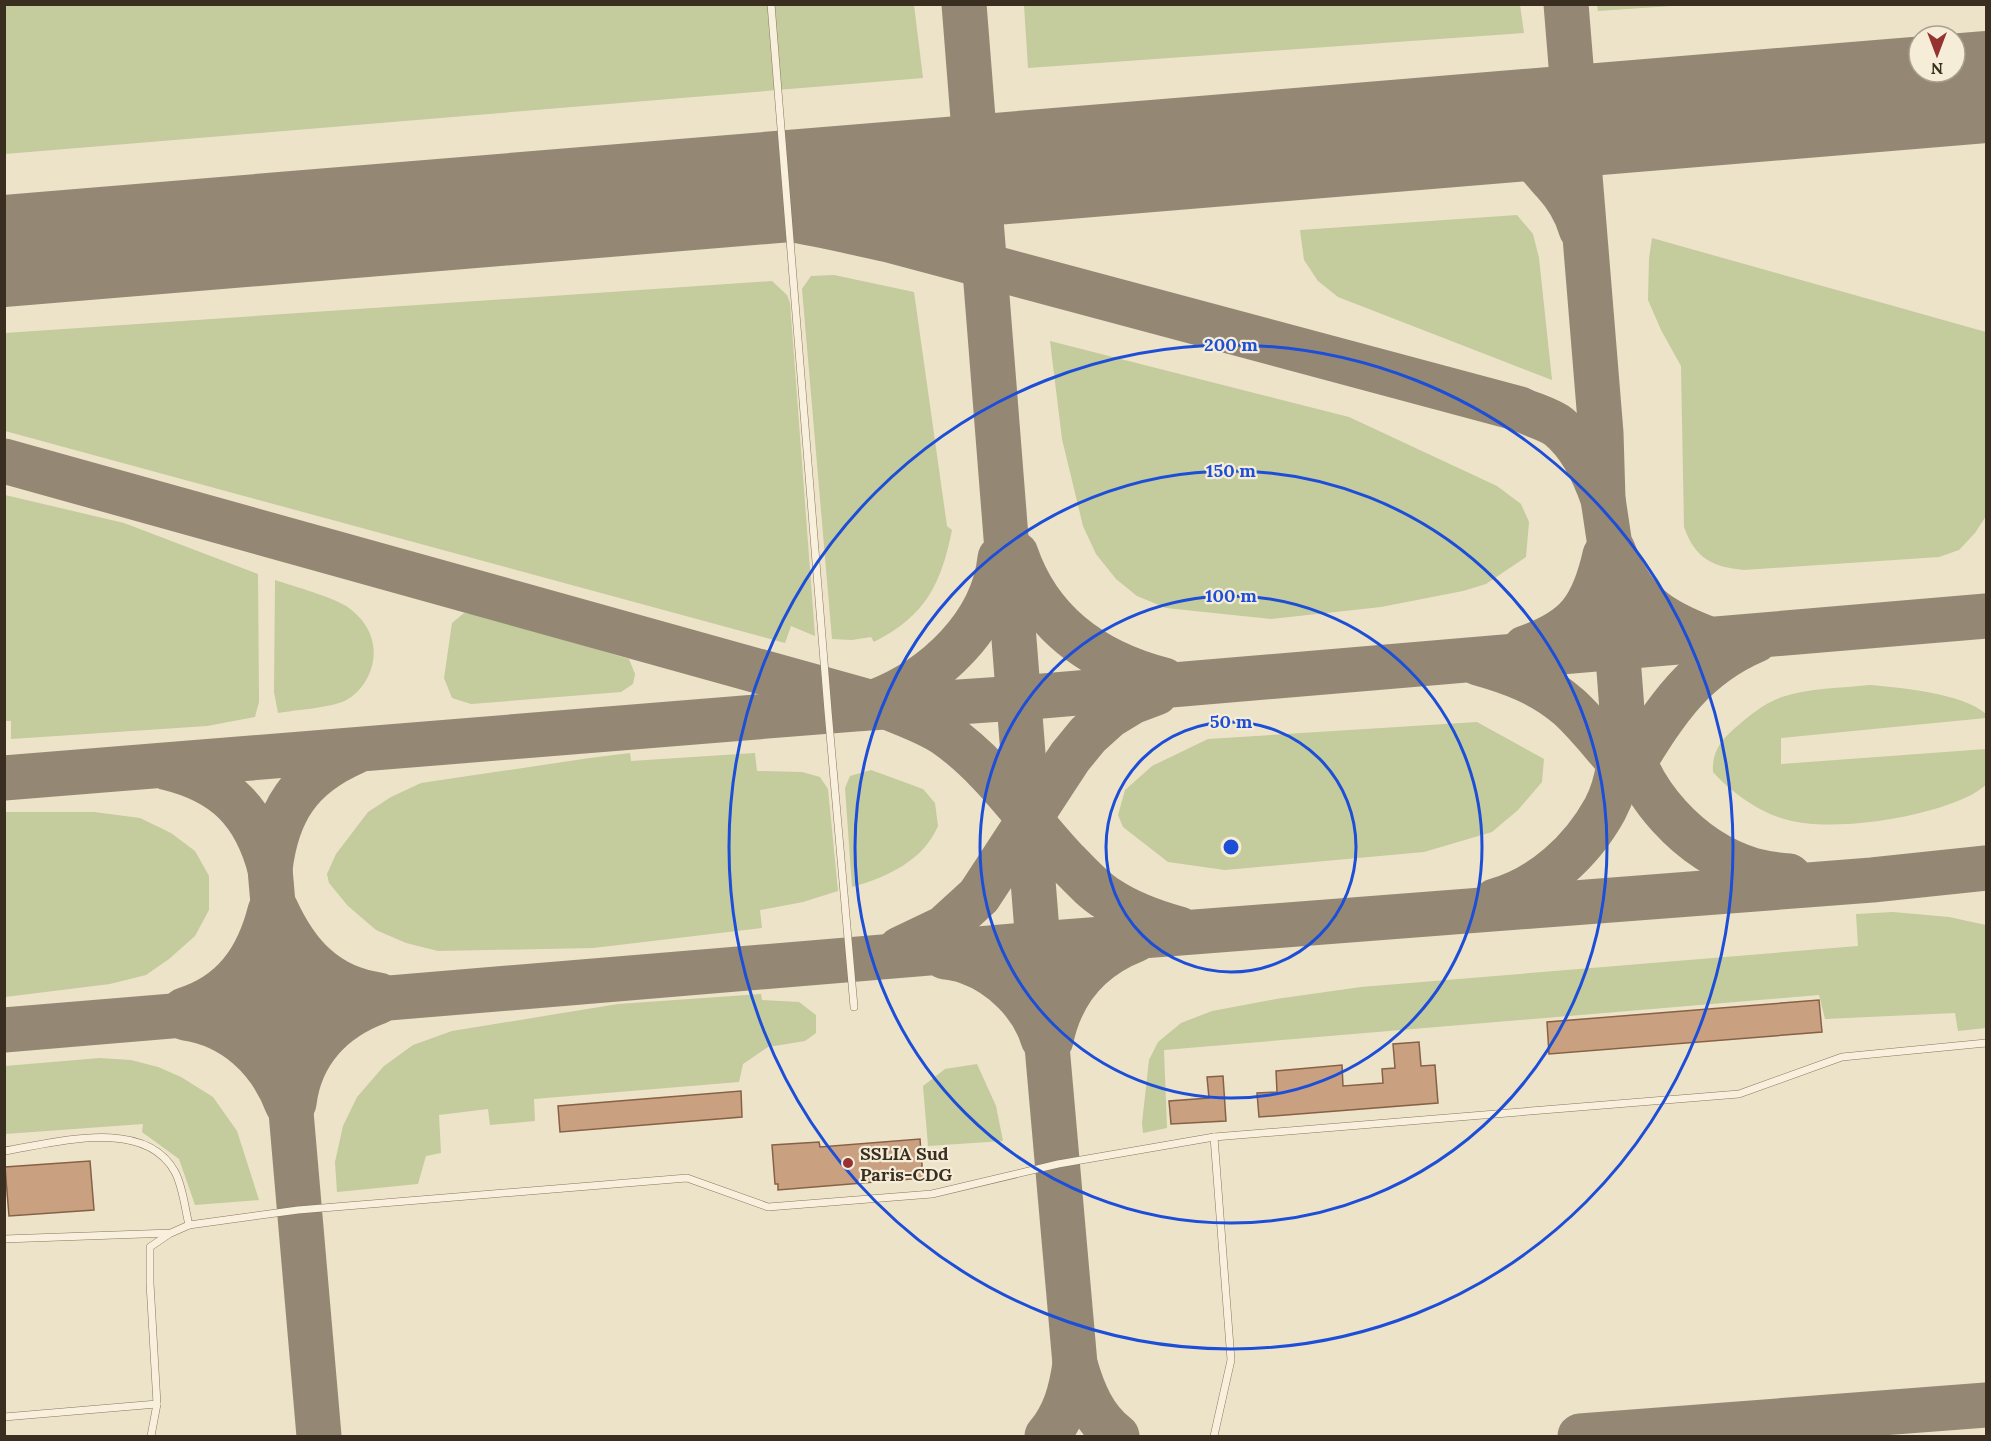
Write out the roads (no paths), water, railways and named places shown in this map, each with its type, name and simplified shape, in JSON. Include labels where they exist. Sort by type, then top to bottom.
[{"type":"lane","points":[[771,4],[854,1008]]},
{"type":"lane","points":[[151,1437],[157,1404],[150,1247],[171,1233],[189,1225],[301,1210],[687,1178],[768,1207],[932,1194],[1058,1164],[1214,1137],[1739,1094],[1842,1057],[1986,1043]]},
{"type":"lane","points":[[1214,1137],[1231,1360],[1214,1437]]},
{"type":"lane","points":[[4,1151],[87,1138],[120,1138],[147,1144],[175,1172],[189,1225]]},
{"type":"lane","points":[[4,1239],[171,1233]]},
{"type":"lane","points":[[4,1417],[157,1404]]},
{"type":"place","name":"SSLIA Sud Paris-CDG","points":[[848,1163]]}]
